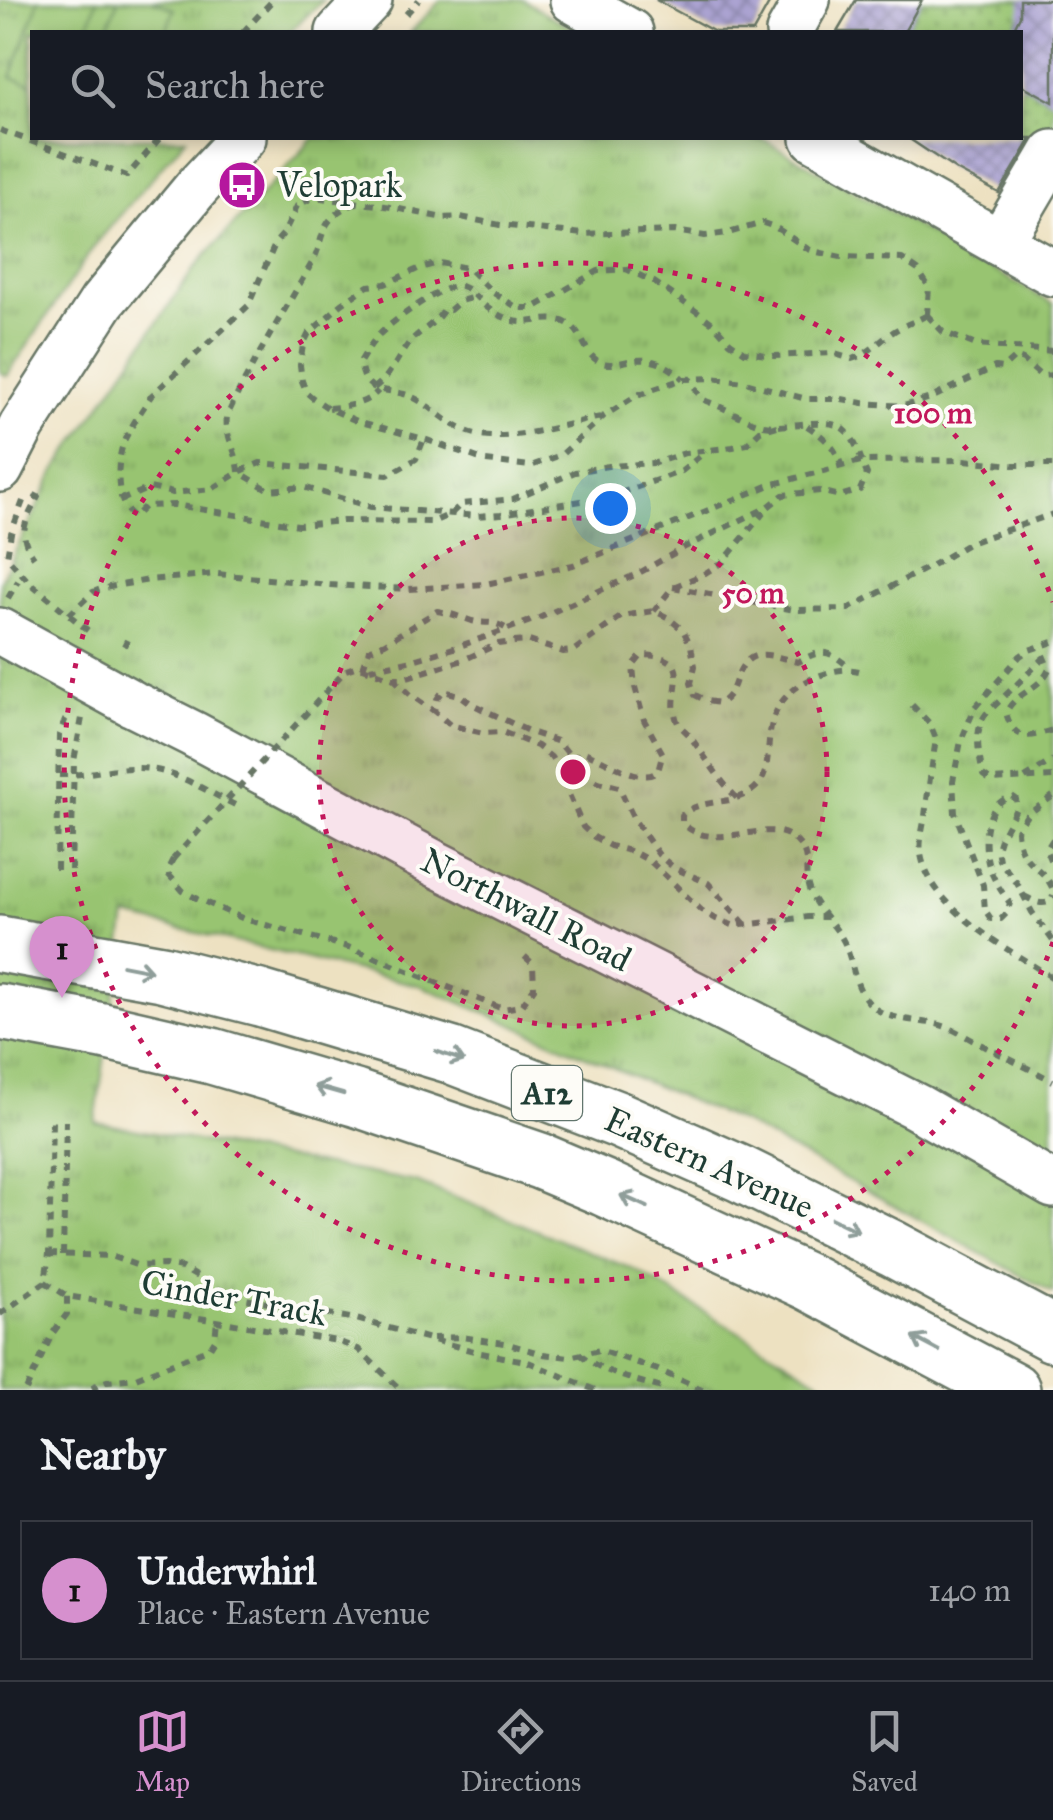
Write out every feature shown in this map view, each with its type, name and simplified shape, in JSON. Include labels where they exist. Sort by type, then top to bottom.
[{"type":"highway","name":"Eastern Avenue","points":[[3,944],[162,972],[450,1055],[619,1120],[741,1174],[893,1248],[1053,1334]]},
{"type":"highway","name":"Eastern Avenue","points":[[0,1012],[212,1056],[356,1098],[540,1161],[808,1282],[1012,1390]]},
{"type":"street","points":[[341,30],[369,0]]},
{"type":"street","points":[[572,0],[626,30]]},
{"type":"street","points":[[789,30],[807,0]]},
{"type":"street","points":[[21,486],[22,426],[102,302],[240,140]]},
{"type":"street","points":[[818,140],[1053,273]]},
{"type":"street","points":[[1000,243],[1053,153]]},
{"type":"street","name":"Northwall Road","points":[[0,630],[432,862],[917,1108],[1053,1185]]},
{"type":"path","points":[[259,14],[265,0]]},
{"type":"path","points":[[245,30],[273,0]]},
{"type":"path","points":[[0,130],[127,176],[158,140]]},
{"type":"path","points":[[777,426],[760,431],[747,444],[655,463],[575,472],[513,499],[461,504],[451,514],[433,522],[298,525],[175,505],[144,506],[134,517],[124,510],[121,500],[124,441],[142,410],[168,378],[248,306],[276,242],[297,206],[310,199],[583,234],[675,231],[705,236],[763,224],[775,226],[817,252],[841,257],[902,259],[918,270],[929,287],[927,315],[943,332],[976,345],[1053,351]]},
{"type":"path","points":[[238,472],[238,460],[226,428],[227,416],[316,257],[329,220],[358,203]]},
{"type":"path","points":[[927,315],[902,326],[860,356],[774,356],[745,352],[679,299],[626,269],[598,271],[533,308],[518,308],[492,292],[468,268],[439,263],[385,284],[368,286],[342,304],[309,333],[300,365],[307,393],[357,422],[424,439],[486,461],[531,466],[561,455],[604,416],[637,395],[687,379],[745,382],[806,398],[904,406],[932,398],[995,367],[1004,368],[1016,357],[1041,376],[1053,375]]},
{"type":"path","points":[[519,952],[533,964],[534,988],[522,1006],[502,1010],[348,946],[244,919],[194,898],[168,870],[173,859],[346,670],[413,660],[508,630],[640,573],[783,495],[820,491],[840,496],[860,490],[867,474],[849,433],[840,426],[823,421],[806,426],[762,424],[706,402],[672,368],[632,360],[621,364],[598,362],[569,323],[542,318],[515,322],[463,286],[437,292],[386,328],[360,362],[362,374],[376,390],[406,395],[466,432],[495,437],[604,416]]},
{"type":"path","points":[[328,408],[359,404],[374,396],[410,342],[434,324],[444,310],[477,297]]},
{"type":"path","points":[[806,426],[820,434],[840,462]]},
{"type":"path","points":[[121,500],[150,488],[172,493],[212,489],[260,463],[388,474],[416,459],[424,439]]},
{"type":"path","points":[[238,472],[269,490],[303,487],[371,507],[501,514],[612,496],[682,471],[707,451]]},
{"type":"path","points":[[69,615],[93,592],[104,588],[218,574],[409,589],[486,584],[572,565],[770,484],[860,458],[1053,465]]},
{"type":"path","points":[[34,557],[25,545],[24,531],[38,497],[21,486],[7,558],[104,643]]},
{"type":"path","points":[[654,611],[674,587],[723,562],[768,506]]},
{"type":"path","points":[[674,587],[779,608],[848,609],[969,543],[1053,514]]},
{"type":"path","points":[[392,678],[463,660],[498,644],[529,641],[562,652],[573,651],[622,616],[654,611],[682,630],[691,646],[696,695],[707,701],[720,704],[730,696],[742,664],[754,655],[798,662],[817,652],[833,654],[855,670],[828,671],[782,700],[770,724],[765,771],[758,786],[736,798],[692,806],[682,815],[682,823],[690,832],[700,835],[738,836],[772,831],[788,834],[802,848],[808,864],[810,894],[845,943],[858,986],[869,1003],[881,1012],[943,1026],[1053,1081]]},
{"type":"path","points":[[366,668],[369,650],[386,644],[437,612],[477,622],[491,621],[508,630]]},
{"type":"path","points":[[1053,642],[1020,656],[975,707],[961,740],[953,781],[954,813],[984,885],[985,910],[991,919],[1001,919],[1010,902],[990,871],[988,825],[998,802],[1006,796],[1016,799],[1017,807],[997,849],[999,860],[1018,883],[1053,941]]},
{"type":"path","points":[[1035,648],[1045,656],[1049,669],[1045,679],[1016,698],[1006,714],[1010,726],[1021,735],[1030,738],[1053,730]]},
{"type":"path","points":[[572,758],[584,752],[636,776],[650,776],[659,770],[663,754],[644,720],[634,666],[642,655],[658,656],[670,660],[676,668],[678,723],[736,798]]},
{"type":"path","points":[[1045,656],[980,721],[977,744],[982,774],[990,780],[1053,776]]},
{"type":"path","points":[[366,668],[392,678],[450,725],[483,733],[502,732],[537,746],[551,757],[583,826],[594,837],[650,861],[701,910],[716,919],[735,926],[828,917]]},
{"type":"path","points":[[434,711],[443,691],[460,695],[511,723],[559,742],[583,772],[598,782],[619,788],[634,820],[659,855],[674,868],[708,884],[745,924]]},
{"type":"path","points":[[912,705],[930,724],[936,739],[920,851],[926,871],[937,892],[960,914],[1053,978]]},
{"type":"path","points":[[58,870],[59,735],[70,709]]},
{"type":"path","points":[[71,870],[73,776],[80,722],[85,712]]},
{"type":"path","points":[[1022,779],[1053,760]]},
{"type":"path","points":[[60,775],[138,768],[170,772],[241,808]]},
{"type":"path","points":[[1023,895],[1038,903],[1051,901],[1051,882],[1025,859],[1017,830],[1027,815],[1053,796]]},
{"type":"path","points":[[1053,838],[1046,850],[1053,867]]},
{"type":"path","points":[[0,1314],[44,1282],[52,1121]]},
{"type":"path","points":[[63,1254],[66,1121]]},
{"type":"path","points":[[48,1258],[63,1254],[110,1256],[139,1266],[182,1268],[240,1298],[356,1319],[481,1353],[526,1361],[596,1390]]},
{"type":"path","name":"Cinder Track","points":[[44,1282],[67,1296],[337,1340],[358,1349],[402,1390]]},
{"type":"path","points":[[26,1390],[52,1334],[67,1314],[67,1296]]},
{"type":"path","points":[[96,1390],[94,1386],[106,1380],[136,1378],[210,1348],[217,1320]]},
{"type":"path","points":[[431,1338],[506,1343],[569,1357],[600,1350],[704,1390]]},
{"type":"path","points":[[579,1353],[594,1366],[668,1390]]},
{"type":"green space","points":[[0,0],[323,0],[292,30],[30,30],[30,140],[184,140],[95,245],[7,376],[0,372]]},
{"type":"green space","points":[[39,0],[97,0],[87,30],[30,30],[30,83],[11,77]]},
{"type":"green space","points":[[118,0],[151,0],[174,9],[167,30],[107,30]]},
{"type":"green space","points":[[441,0],[523,0],[576,30],[413,30]]},
{"type":"green space","points":[[922,0],[1030,0],[1013,30],[890,30],[896,21],[907,27]]},
{"type":"green space","points":[[1023,85],[1053,102],[1053,129],[1041,150],[1023,140]]},
{"type":"green space","points":[[312,140],[765,140],[1053,304],[1053,1293],[747,1125],[422,986],[126,916],[95,1122],[416,1182],[635,1270],[835,1390],[0,1390],[0,582],[56,470],[196,266]]},
{"type":"building","points":[[656,0],[771,0],[754,30],[711,30]]},
{"type":"building","points":[[856,0],[922,0],[905,30],[838,30]]},
{"type":"building","points":[[1020,0],[1053,0],[1053,102],[1023,86],[1023,30],[1013,30],[1020,16]]},
{"type":"building","points":[[1032,138],[999,193],[911,140]]},
{"type":"place","name":"Velopark","points":[[242,185]]},
{"type":"place","name":"Underwhirl","points":[[62,998]]}]
